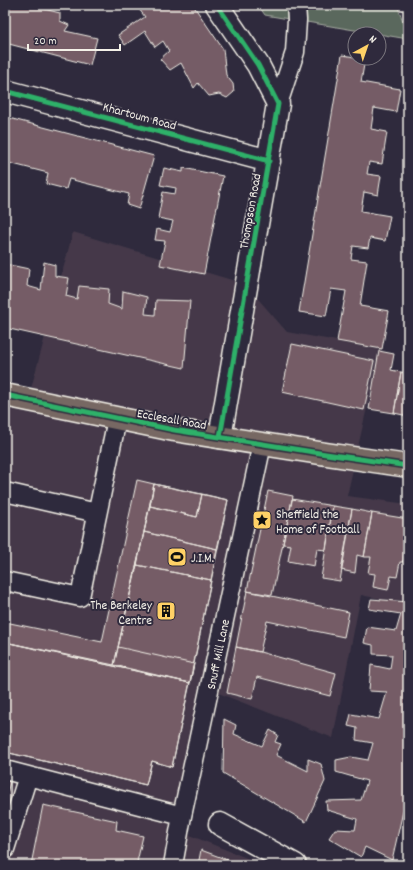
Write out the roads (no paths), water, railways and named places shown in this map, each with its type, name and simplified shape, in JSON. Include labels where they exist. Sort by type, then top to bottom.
[{"type":"main road","name":"Ecclesall Road","points":[[5,396],[163,428],[408,466]]},
{"type":"street","points":[[217,5],[258,65],[278,104]]},
{"type":"street","name":"Khartoum Road","points":[[5,91],[269,161]]},
{"type":"street","name":"Thompson Road","points":[[220,437],[278,104]]},
{"type":"street","points":[[220,824],[295,865]]},
{"type":"lane","points":[[278,104],[295,52],[297,20],[296,5]]},
{"type":"lane","points":[[5,581],[80,597],[118,419]]},
{"type":"lane","name":"Snuff Mill Lane","points":[[173,865],[182,816],[262,444]]},
{"type":"lane","points":[[5,492],[97,513]]},
{"type":"lane","points":[[5,770],[182,816]]},
{"type":"lane","points":[[5,849],[28,776]]},
{"type":"place","name":"Sheffield the Home of Football","points":[[262,520]]},
{"type":"place","name":"J.I.M.","points":[[177,557]]},
{"type":"place","name":"The Berkeley Centre","points":[[166,611]]}]
